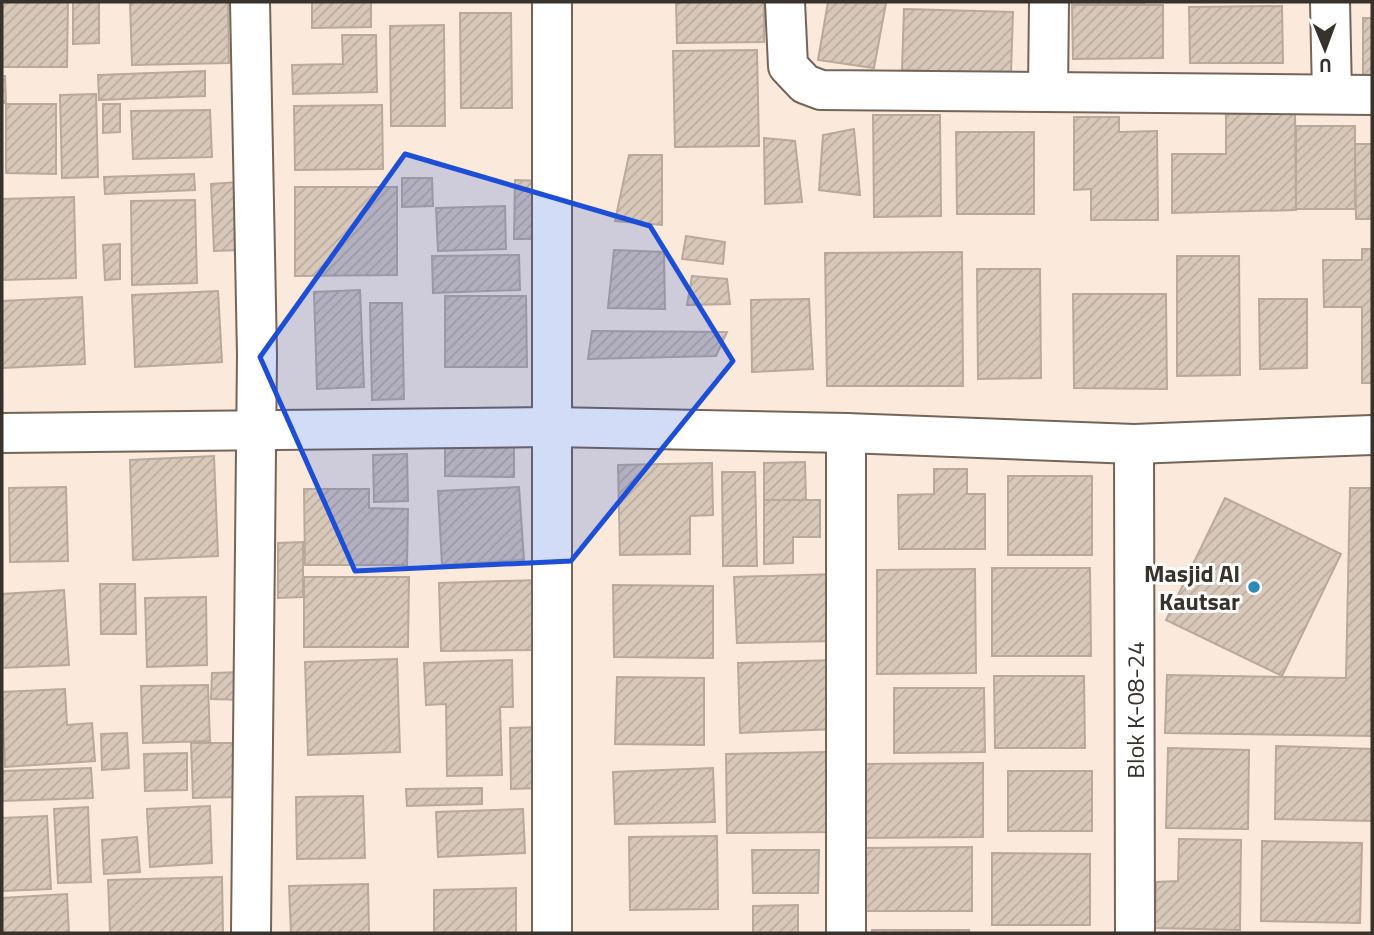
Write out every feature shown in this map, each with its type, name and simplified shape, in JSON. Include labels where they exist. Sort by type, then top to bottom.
[{"type":"street","points":[[250,2],[257,432],[251,933]]},
{"type":"street","points":[[552,2],[552,933]]},
{"type":"street","points":[[785,2],[788,66],[805,84],[821,90],[1372,95]]},
{"type":"street","points":[[1048,91],[1049,2]]},
{"type":"street","points":[[1330,2],[1332,94]]},
{"type":"street","points":[[2,433],[552,427],[846,433],[1134,444],[1372,435]]},
{"type":"street","points":[[846,433],[846,933]]},
{"type":"street","name":"Blok K-08-24","points":[[1134,444],[1135,933]]},
{"type":"highlighted area","points":[[405,154],[650,226],[733,361],[571,561],[355,571],[260,357]]},
{"type":"building","points":[[2,2],[68,2],[67,67],[2,67]]},
{"type":"building","points":[[73,2],[99,2],[99,43],[73,44]]},
{"type":"building","points":[[130,2],[228,2],[229,63],[132,65]]},
{"type":"building","points":[[312,2],[371,2],[371,27],[312,28]]},
{"type":"building","points":[[676,2],[764,2],[764,42],[677,43]]},
{"type":"building","points":[[828,2],[886,3],[874,68],[818,60]]},
{"type":"building","points":[[1072,2],[1144,2],[1144,5],[1072,5]]},
{"type":"building","points":[[1072,5],[1163,5],[1163,58],[1073,59]]},
{"type":"building","points":[[1282,6],[1283,63],[1190,63],[1189,7]]},
{"type":"building","points":[[904,9],[1013,12],[1011,74],[902,70]]},
{"type":"building","points":[[460,13],[511,13],[512,108],[461,108]]},
{"type":"building","points":[[1363,18],[1372,18],[1372,75],[1363,75]]},
{"type":"building","points":[[444,25],[445,126],[391,126],[390,26]]},
{"type":"building","points":[[342,35],[376,35],[377,92],[293,94],[292,65],[343,64]]},
{"type":"building","points":[[757,50],[759,146],[675,147],[673,51]]},
{"type":"building","points":[[205,71],[205,96],[99,100],[98,75]]},
{"type":"building","points":[[2,76],[5,76],[6,103],[2,103]]},
{"type":"building","points":[[96,94],[98,177],[62,178],[60,95]]},
{"type":"building","points":[[6,104],[56,104],[56,174],[6,173]]},
{"type":"building","points":[[103,104],[120,104],[120,132],[103,133]]},
{"type":"building","points":[[382,105],[383,169],[295,170],[294,106]]},
{"type":"building","points":[[210,110],[212,157],[133,159],[131,111]]},
{"type":"building","points":[[1226,114],[1295,114],[1296,210],[1172,213],[1172,154],[1226,154]]},
{"type":"building","points":[[873,115],[940,115],[941,216],[874,217]]},
{"type":"building","points":[[1074,117],[1119,117],[1119,132],[1157,131],[1158,220],[1091,220],[1091,189],[1074,190]]},
{"type":"building","points":[[1296,126],[1355,126],[1355,209],[1296,209]]},
{"type":"building","points":[[854,129],[860,195],[819,190],[823,135]]},
{"type":"building","points":[[956,132],[1034,132],[1034,214],[957,214]]},
{"type":"building","points":[[764,138],[795,141],[802,202],[765,204]]},
{"type":"building","points":[[1355,144],[1372,144],[1372,219],[1356,219]]},
{"type":"building","points":[[629,155],[662,155],[662,225],[615,221]]},
{"type":"building","points":[[194,174],[195,190],[105,194],[104,177]]},
{"type":"building","points":[[402,178],[432,178],[433,206],[402,207]]},
{"type":"building","points":[[515,180],[542,181],[541,239],[514,239]]},
{"type":"building","points":[[238,182],[241,250],[214,251],[211,184]]},
{"type":"building","points":[[295,187],[397,187],[397,275],[295,276]]},
{"type":"building","points":[[74,197],[76,278],[2,280],[2,199]]},
{"type":"building","points":[[195,200],[197,283],[132,285],[131,201]]},
{"type":"building","points":[[505,206],[506,249],[438,251],[436,208]]},
{"type":"building","points":[[686,236],[725,242],[723,264],[682,259]]},
{"type":"building","points":[[120,244],[120,279],[105,280],[103,245]]},
{"type":"building","points":[[1362,249],[1372,249],[1372,383],[1362,383],[1362,307],[1324,307],[1323,260],[1362,260]]},
{"type":"building","points":[[614,250],[664,252],[665,309],[608,308]]},
{"type":"building","points":[[962,252],[963,386],[827,386],[825,253]]},
{"type":"building","points":[[519,255],[520,290],[433,293],[432,256]]},
{"type":"building","points":[[1177,256],[1239,256],[1240,375],[1177,376]]},
{"type":"building","points":[[977,269],[1040,269],[1041,378],[978,379]]},
{"type":"building","points":[[692,276],[727,279],[730,304],[687,305]]},
{"type":"building","points":[[360,290],[364,387],[317,389],[314,292]]},
{"type":"building","points":[[218,291],[222,362],[135,367],[132,295]]},
{"type":"building","points":[[1073,294],[1166,294],[1167,389],[1074,388]]},
{"type":"building","points":[[445,296],[526,296],[527,367],[445,367]]},
{"type":"building","points":[[82,297],[85,364],[2,368],[2,301]]},
{"type":"building","points":[[809,299],[813,369],[752,372],[751,300]]},
{"type":"building","points":[[1259,299],[1307,299],[1307,368],[1260,369]]},
{"type":"building","points":[[370,303],[402,303],[404,399],[372,400]]},
{"type":"building","points":[[592,331],[727,332],[716,356],[588,359]]},
{"type":"building","points":[[445,441],[514,442],[514,477],[445,476]]},
{"type":"building","points":[[407,454],[408,501],[374,502],[373,455]]},
{"type":"building","points":[[214,456],[218,556],[133,560],[130,460]]},
{"type":"building","points":[[805,462],[806,500],[764,500],[764,463]]},
{"type":"building","points":[[712,463],[713,515],[690,516],[690,554],[620,555],[618,465]]},
{"type":"building","points":[[934,469],[967,469],[967,494],[985,494],[985,549],[899,549],[898,495],[934,494]]},
{"type":"building","points":[[722,472],[755,472],[757,566],[723,566]]},
{"type":"building","points":[[1008,476],[1092,476],[1092,555],[1008,555]]},
{"type":"building","points":[[66,487],[68,561],[10,562],[9,488]]},
{"type":"building","points":[[519,487],[524,560],[442,565],[438,491]]},
{"type":"building","points":[[1350,488],[1372,488],[1372,736],[1165,733],[1167,675],[1346,678]]},
{"type":"building","points":[[304,489],[369,489],[369,508],[408,509],[407,565],[305,565]]},
{"type":"building","name":"Masjid Al Kautsar","points":[[1225,498],[1341,554],[1282,676],[1166,620]]},
{"type":"building","points":[[764,500],[820,500],[820,537],[793,537],[793,563],[764,564]]},
{"type":"building","points":[[303,542],[303,597],[278,598],[278,543]]},
{"type":"building","points":[[992,568],[1090,568],[1091,656],[992,656]]},
{"type":"building","points":[[975,569],[976,673],[877,674],[877,570]]},
{"type":"building","points":[[836,574],[837,641],[737,643],[734,577]]},
{"type":"building","points":[[304,577],[409,577],[408,647],[304,647]]},
{"type":"building","points":[[539,580],[541,650],[441,651],[439,583]]},
{"type":"building","points":[[100,584],[135,584],[136,634],[101,634]]},
{"type":"building","points":[[613,585],[713,586],[713,658],[614,657]]},
{"type":"building","points":[[64,590],[69,665],[2,668],[2,594]]},
{"type":"building","points":[[206,597],[207,665],[147,667],[145,598]]},
{"type":"building","points":[[397,659],[400,752],[308,755],[305,662]]},
{"type":"building","points":[[512,660],[513,707],[500,707],[502,775],[447,776],[446,704],[426,705],[424,663]]},
{"type":"building","points":[[835,660],[837,729],[740,733],[738,663]]},
{"type":"building","points":[[242,672],[242,700],[211,699],[212,673]]},
{"type":"building","points":[[994,676],[1084,676],[1085,748],[995,748]]},
{"type":"building","points":[[617,677],[704,678],[704,745],[615,744]]},
{"type":"building","points":[[208,685],[210,741],[143,743],[141,686]]},
{"type":"building","points":[[894,688],[984,688],[985,752],[894,753]]},
{"type":"building","points":[[65,689],[67,725],[92,723],[95,761],[5,767],[2,692]]},
{"type":"building","points":[[540,727],[540,788],[511,789],[510,728]]},
{"type":"building","points":[[127,733],[129,768],[102,770],[101,734]]},
{"type":"building","points":[[191,743],[238,743],[239,797],[193,798]]},
{"type":"building","points":[[1276,746],[1372,749],[1372,821],[1275,819]]},
{"type":"building","points":[[1168,748],[1249,750],[1248,829],[1166,828]]},
{"type":"building","points":[[827,752],[828,832],[727,833],[726,754]]},
{"type":"building","points":[[187,753],[187,790],[145,791],[144,754]]},
{"type":"building","points":[[983,763],[983,837],[858,838],[858,764]]},
{"type":"building","points":[[91,768],[93,798],[2,801],[2,771]]},
{"type":"building","points":[[713,768],[715,822],[615,824],[613,772]]},
{"type":"building","points":[[1008,771],[1092,771],[1092,831],[1008,831]]},
{"type":"building","points":[[482,788],[482,804],[407,806],[406,789]]},
{"type":"building","points":[[363,796],[365,858],[297,859],[296,797]]},
{"type":"building","points":[[210,806],[212,863],[150,867],[147,809]]},
{"type":"building","points":[[88,807],[91,882],[58,883],[54,809]]},
{"type":"building","points":[[523,809],[525,853],[438,857],[436,812]]},
{"type":"building","points":[[47,816],[51,889],[2,891],[2,818]]},
{"type":"building","points":[[717,836],[718,909],[630,910],[629,837]]},
{"type":"building","points":[[137,837],[140,872],[104,874],[102,840]]},
{"type":"building","points":[[1179,839],[1241,840],[1240,930],[1155,928],[1156,882],[1178,881]]},
{"type":"building","points":[[1262,841],[1362,843],[1360,923],[1261,921]]},
{"type":"building","points":[[972,847],[972,911],[866,911],[866,848]]},
{"type":"building","points":[[752,850],[819,850],[818,893],[753,893]]},
{"type":"building","points":[[992,853],[1090,854],[1090,925],[992,925]]},
{"type":"building","points":[[222,877],[223,933],[110,933],[108,880]]},
{"type":"building","points":[[368,884],[369,933],[291,933],[289,886]]},
{"type":"building","points":[[516,888],[516,933],[434,933],[434,890]]},
{"type":"building","points":[[67,894],[69,933],[2,933],[2,898]]},
{"type":"building","points":[[798,905],[798,933],[753,933],[753,906]]},
{"type":"building","points":[[872,930],[969,930],[969,933],[872,933]]},
{"type":"place","name":"Masjid Al Kautsar","points":[[1254,587]]}]
